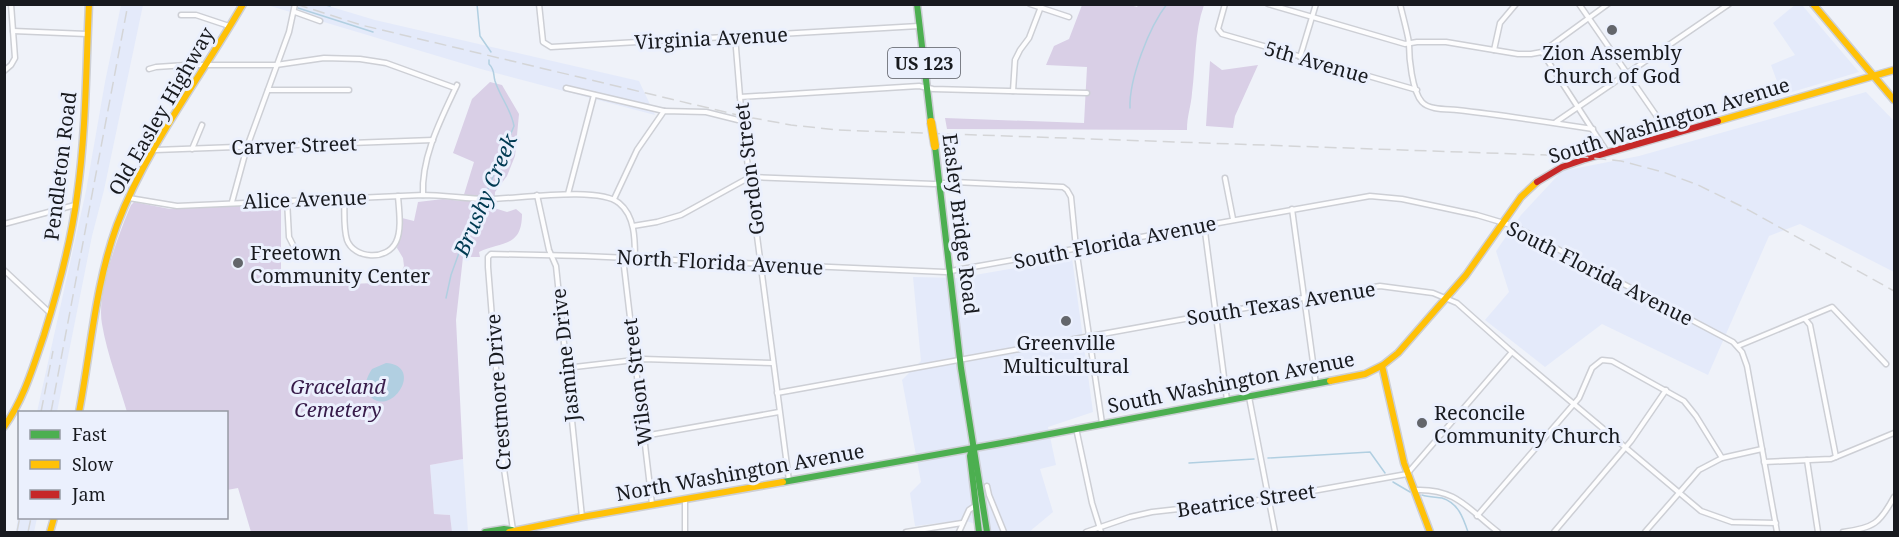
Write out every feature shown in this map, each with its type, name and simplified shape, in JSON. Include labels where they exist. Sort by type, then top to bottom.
[{"type":"main road","name":"Pendleton Road","points":[[4,427],[23,397],[62,275],[76,205],[83,135],[89,4]]},
{"type":"main road","name":"Old Easley Highway","points":[[79,411],[108,255],[118,222],[155,150],[243,4]]},
{"type":"main road","name":"Easley Bridge Road","points":[[917,4],[972,448],[976,455],[978,502]]},
{"type":"main road","points":[[1813,4],[1894,100]]},
{"type":"main road","name":"South Washington Avenue","points":[[972,448],[1359,376],[1382,366],[1401,352],[1481,257],[1521,196],[1544,176],[1566,165],[1894,70]]},
{"type":"main road","points":[[1382,366],[1399,448],[1430,532]]},
{"type":"main road","name":"North Washington Avenue","points":[[485,532],[504,529],[511,531],[972,448]]},
{"type":"main road","name":"US 123","points":[[978,502],[979,532]]},
{"type":"main road","name":"US 123","points":[[978,502],[987,532]]},
{"type":"street","points":[[4,70],[15,58],[11,4]]},
{"type":"street","points":[[232,202],[247,147],[296,4]]},
{"type":"street","name":"Virginia Avenue","points":[[538,4],[541,36],[548,47],[920,26]]},
{"type":"street","points":[[1030,4],[1069,17]]},
{"type":"street","name":"5th Avenue","points":[[1225,4],[1218,32],[1417,90]]},
{"type":"street","points":[[1268,4],[1398,42],[1446,42],[1524,55],[1542,52],[1608,4]]},
{"type":"street","points":[[1300,57],[1316,4]]},
{"type":"street","points":[[1401,4],[1410,43],[1409,57],[1422,102],[1432,107],[1593,129]]},
{"type":"street","points":[[1494,50],[1502,20],[1515,4]]},
{"type":"street","points":[[1579,4],[1669,134]]},
{"type":"street","points":[[1556,123],[1729,4]]},
{"type":"street","points":[[1013,91],[1015,60],[1029,38],[1041,6]]},
{"type":"street","points":[[295,12],[320,21]]},
{"type":"street","points":[[181,15],[196,15],[230,26]]},
{"type":"street","points":[[13,31],[87,34]]},
{"type":"street","name":"Gordon Street","points":[[735,36],[742,121],[789,481]]},
{"type":"street","points":[[1542,52],[1607,153]]},
{"type":"street","points":[[148,69],[156,66],[276,65],[324,58],[360,58],[386,63],[456,86],[433,140],[424,169],[423,195]]},
{"type":"street","points":[[740,97],[927,87],[1087,93]]},
{"type":"street","points":[[566,88],[664,111],[706,112],[742,121]]},
{"type":"street","points":[[268,90],[349,90]]},
{"type":"street","points":[[568,194],[594,95]]},
{"type":"street","points":[[635,259],[633,226],[626,210],[614,199],[637,150],[664,111]]},
{"type":"street","points":[[192,149],[201,125]]},
{"type":"street","name":"Carver Street","points":[[155,150],[433,140]]},
{"type":"street","points":[[633,226],[681,215],[750,177],[1065,188],[1071,196],[1076,248],[1102,423]]},
{"type":"street","points":[[1225,178],[1233,219]]},
{"type":"street","name":"Alice Avenue","points":[[129,198],[177,206],[423,195],[484,199],[568,194],[614,199]]},
{"type":"street","name":"Jasmine Drive","points":[[537,195],[558,286],[582,517]]},
{"type":"street","points":[[345,198],[347,240],[356,252],[373,255],[386,253],[396,242],[398,196]]},
{"type":"street","name":"South Florida Avenue","points":[[950,271],[1204,224],[1359,197],[1379,196],[1503,222],[1541,239],[1738,346]]},
{"type":"street","points":[[287,200],[289,237],[294,247]]},
{"type":"street","points":[[4,224],[76,205]]},
{"type":"street","points":[[1292,209],[1316,385]]},
{"type":"street","points":[[1204,224],[1227,401]]},
{"type":"street","name":"North Florida Avenue","points":[[491,254],[950,271]]},
{"type":"street","name":"Crestmore Drive","points":[[491,254],[488,257],[488,267],[511,531]]},
{"type":"street","name":"Wilson Street","points":[[623,258],[652,505]]},
{"type":"street","points":[[4,270],[51,313]]},
{"type":"street","name":"South Texas Avenue","points":[[777,393],[1304,297],[1380,286],[1425,291],[1447,298],[1468,312],[1512,352],[1701,511],[1722,520],[1744,524],[1776,523]]},
{"type":"street","points":[[1777,532],[1747,366],[1738,346],[1832,307],[1886,364]]},
{"type":"street","points":[[1805,319],[1810,325],[1836,457]]},
{"type":"street","points":[[1407,474],[1512,352]]},
{"type":"street","points":[[566,368],[652,359],[773,363]]},
{"type":"street","points":[[1477,516],[1573,404],[1583,390],[1592,368],[1602,360],[1612,361],[1678,397],[1689,406],[1722,458]]},
{"type":"street","points":[[1554,532],[1625,448],[1666,390]]},
{"type":"street","points":[[1249,397],[1275,532]]},
{"type":"street","points":[[644,436],[779,412]]},
{"type":"street","points":[[1076,428],[1101,532]]},
{"type":"street","points":[[1764,462],[1836,457],[1894,433]]},
{"type":"street","points":[[1645,532],[1699,470],[1722,458],[1762,448]]},
{"type":"street","points":[[1807,460],[1818,532]]},
{"type":"street","name":"Beatrice Street","points":[[1086,532],[1152,512],[1268,499],[1407,474]]},
{"type":"street","points":[[987,486],[1004,532]]},
{"type":"street","points":[[1415,490],[1433,490],[1457,498],[1498,532]]},
{"type":"street","points":[[1843,532],[1876,524],[1894,497]]},
{"type":"street","points":[[685,500],[685,532]]},
{"type":"street","points":[[959,532],[969,510],[978,502]]},
{"type":"street","points":[[906,532],[962,523]]},
{"type":"shaded area","points":[[1796,4],[1802,5],[1859,72],[1782,95],[1771,65],[1795,55],[1773,23]]},
{"type":"shaded area","points":[[121,5],[143,5],[104,190],[92,236],[57,411],[37,411],[86,191]]},
{"type":"shaded area","points":[[267,5],[325,5],[375,20],[639,81],[655,115],[481,69]]},
{"type":"shaded area","points":[[1866,92],[1894,121],[1894,272],[1800,224],[1769,236],[1708,375],[1602,324],[1545,367],[1485,320],[1509,292],[1496,251],[1521,215],[1562,171],[1639,156]]},
{"type":"shaded area","points":[[1072,258],[1093,412],[1048,427],[1056,465],[1040,469],[1053,512],[1029,532],[996,532],[964,520],[915,526],[910,493],[921,482],[902,380],[921,361],[913,277],[958,278]]},
{"type":"shaded area","points":[[386,363],[398,366],[403,373],[404,381],[394,397],[386,401],[377,401],[367,392],[366,382],[372,369]]},
{"type":"shaded area","points":[[463,459],[468,532],[452,532],[450,515],[434,514],[430,465]]},
{"type":"shaded area","points":[[18,516],[18,519],[37,519],[34,532],[16,532]]},
{"type":"green space","points":[[1139,4],[1204,5],[1197,37],[1187,130],[947,129],[945,118],[1084,123],[1087,67],[1046,65],[1054,46],[1069,39],[1082,5],[1137,7]]},
{"type":"green space","points":[[1210,61],[1222,70],[1258,65],[1235,116],[1233,128],[1206,126]]},
{"type":"green space","name":"Graceland Cemetery","points":[[490,82],[502,85],[519,114],[515,156],[507,176],[495,192],[494,208],[507,212],[516,209],[522,214],[518,233],[509,242],[479,252],[480,257],[463,257],[456,320],[463,459],[430,465],[434,514],[450,515],[452,532],[251,532],[238,488],[228,490],[228,411],[127,411],[107,346],[101,311],[105,281],[131,205],[134,202],[170,209],[281,204],[281,287],[397,282],[404,266],[403,258],[397,248],[402,218],[414,221],[418,202],[443,199],[462,201],[474,162],[453,153],[472,99]]},
{"type":"waterway","points":[[321,4],[330,6]]},
{"type":"waterway","name":"Brushy Creek","points":[[477,4],[480,36],[491,52]]},
{"type":"waterway","points":[[1130,108],[1133,83],[1141,54],[1153,26],[1167,4]]},
{"type":"waterway","points":[[298,8],[373,32]]},
{"type":"waterway","name":"Brushy Creek","points":[[485,196],[514,126],[497,87],[489,60]]},
{"type":"waterway","name":"Brushy Creek","points":[[446,298],[460,250],[484,201]]},
{"type":"waterway","points":[[1268,458],[1370,452],[1385,473]]},
{"type":"waterway","points":[[1189,463],[1254,459]]},
{"type":"waterway","points":[[1393,482],[1410,492]]},
{"type":"waterway","points":[[1422,495],[1442,498],[1452,503],[1462,516],[1468,532]]},
{"type":"railway","points":[[51,411],[128,4]]},
{"type":"railway","points":[[296,4],[361,25],[742,116],[791,125],[837,130],[1573,156],[1621,161],[1663,172],[1698,185],[1743,207],[1894,291]]},
{"type":"railway","points":[[41,411],[53,351]]},
{"type":"railway","points":[[17,532],[19,519]]},
{"type":"railway","points":[[28,532],[31,519]]},
{"type":"traffic: fast","points":[[917,4],[931,122]]},
{"type":"traffic: fast","points":[[935,146],[961,368],[987,532]]},
{"type":"traffic: fast","points":[[783,482],[1330,381]]},
{"type":"traffic: fast","points":[[972,448],[970,456],[979,532]]},
{"type":"traffic: fast","points":[[485,532],[512,530]]},
{"type":"traffic: slow","points":[[4,427],[23,394],[36,359],[59,284],[71,231],[82,148],[89,4]]},
{"type":"traffic: slow","points":[[79,411],[98,294],[117,225],[143,167],[243,4]]},
{"type":"traffic: slow","points":[[1813,4],[1894,100]]},
{"type":"traffic: slow","points":[[1718,121],[1894,70]]},
{"type":"traffic: slow","points":[[931,122],[935,146]]},
{"type":"traffic: slow","points":[[1330,381],[1365,374],[1383,365],[1398,353],[1466,275],[1521,197],[1537,182]]},
{"type":"traffic: slow","points":[[1382,366],[1404,463],[1430,532]]},
{"type":"traffic: slow","points":[[509,532],[783,482]]},
{"type":"traffic: slow","points":[[50,532],[54,519]]},
{"type":"traffic: jam","points":[[1537,182],[1562,167],[1585,159],[1718,121]]},
{"type":"place","name":"Zion Assembly Church of God","points":[[1612,30]]},
{"type":"place","name":"Freetown Community Center","points":[[238,263]]},
{"type":"place","name":"Greenville Multicultural","points":[[1066,321]]},
{"type":"place","name":"Reconcile Community Church","points":[[1422,423]]}]
